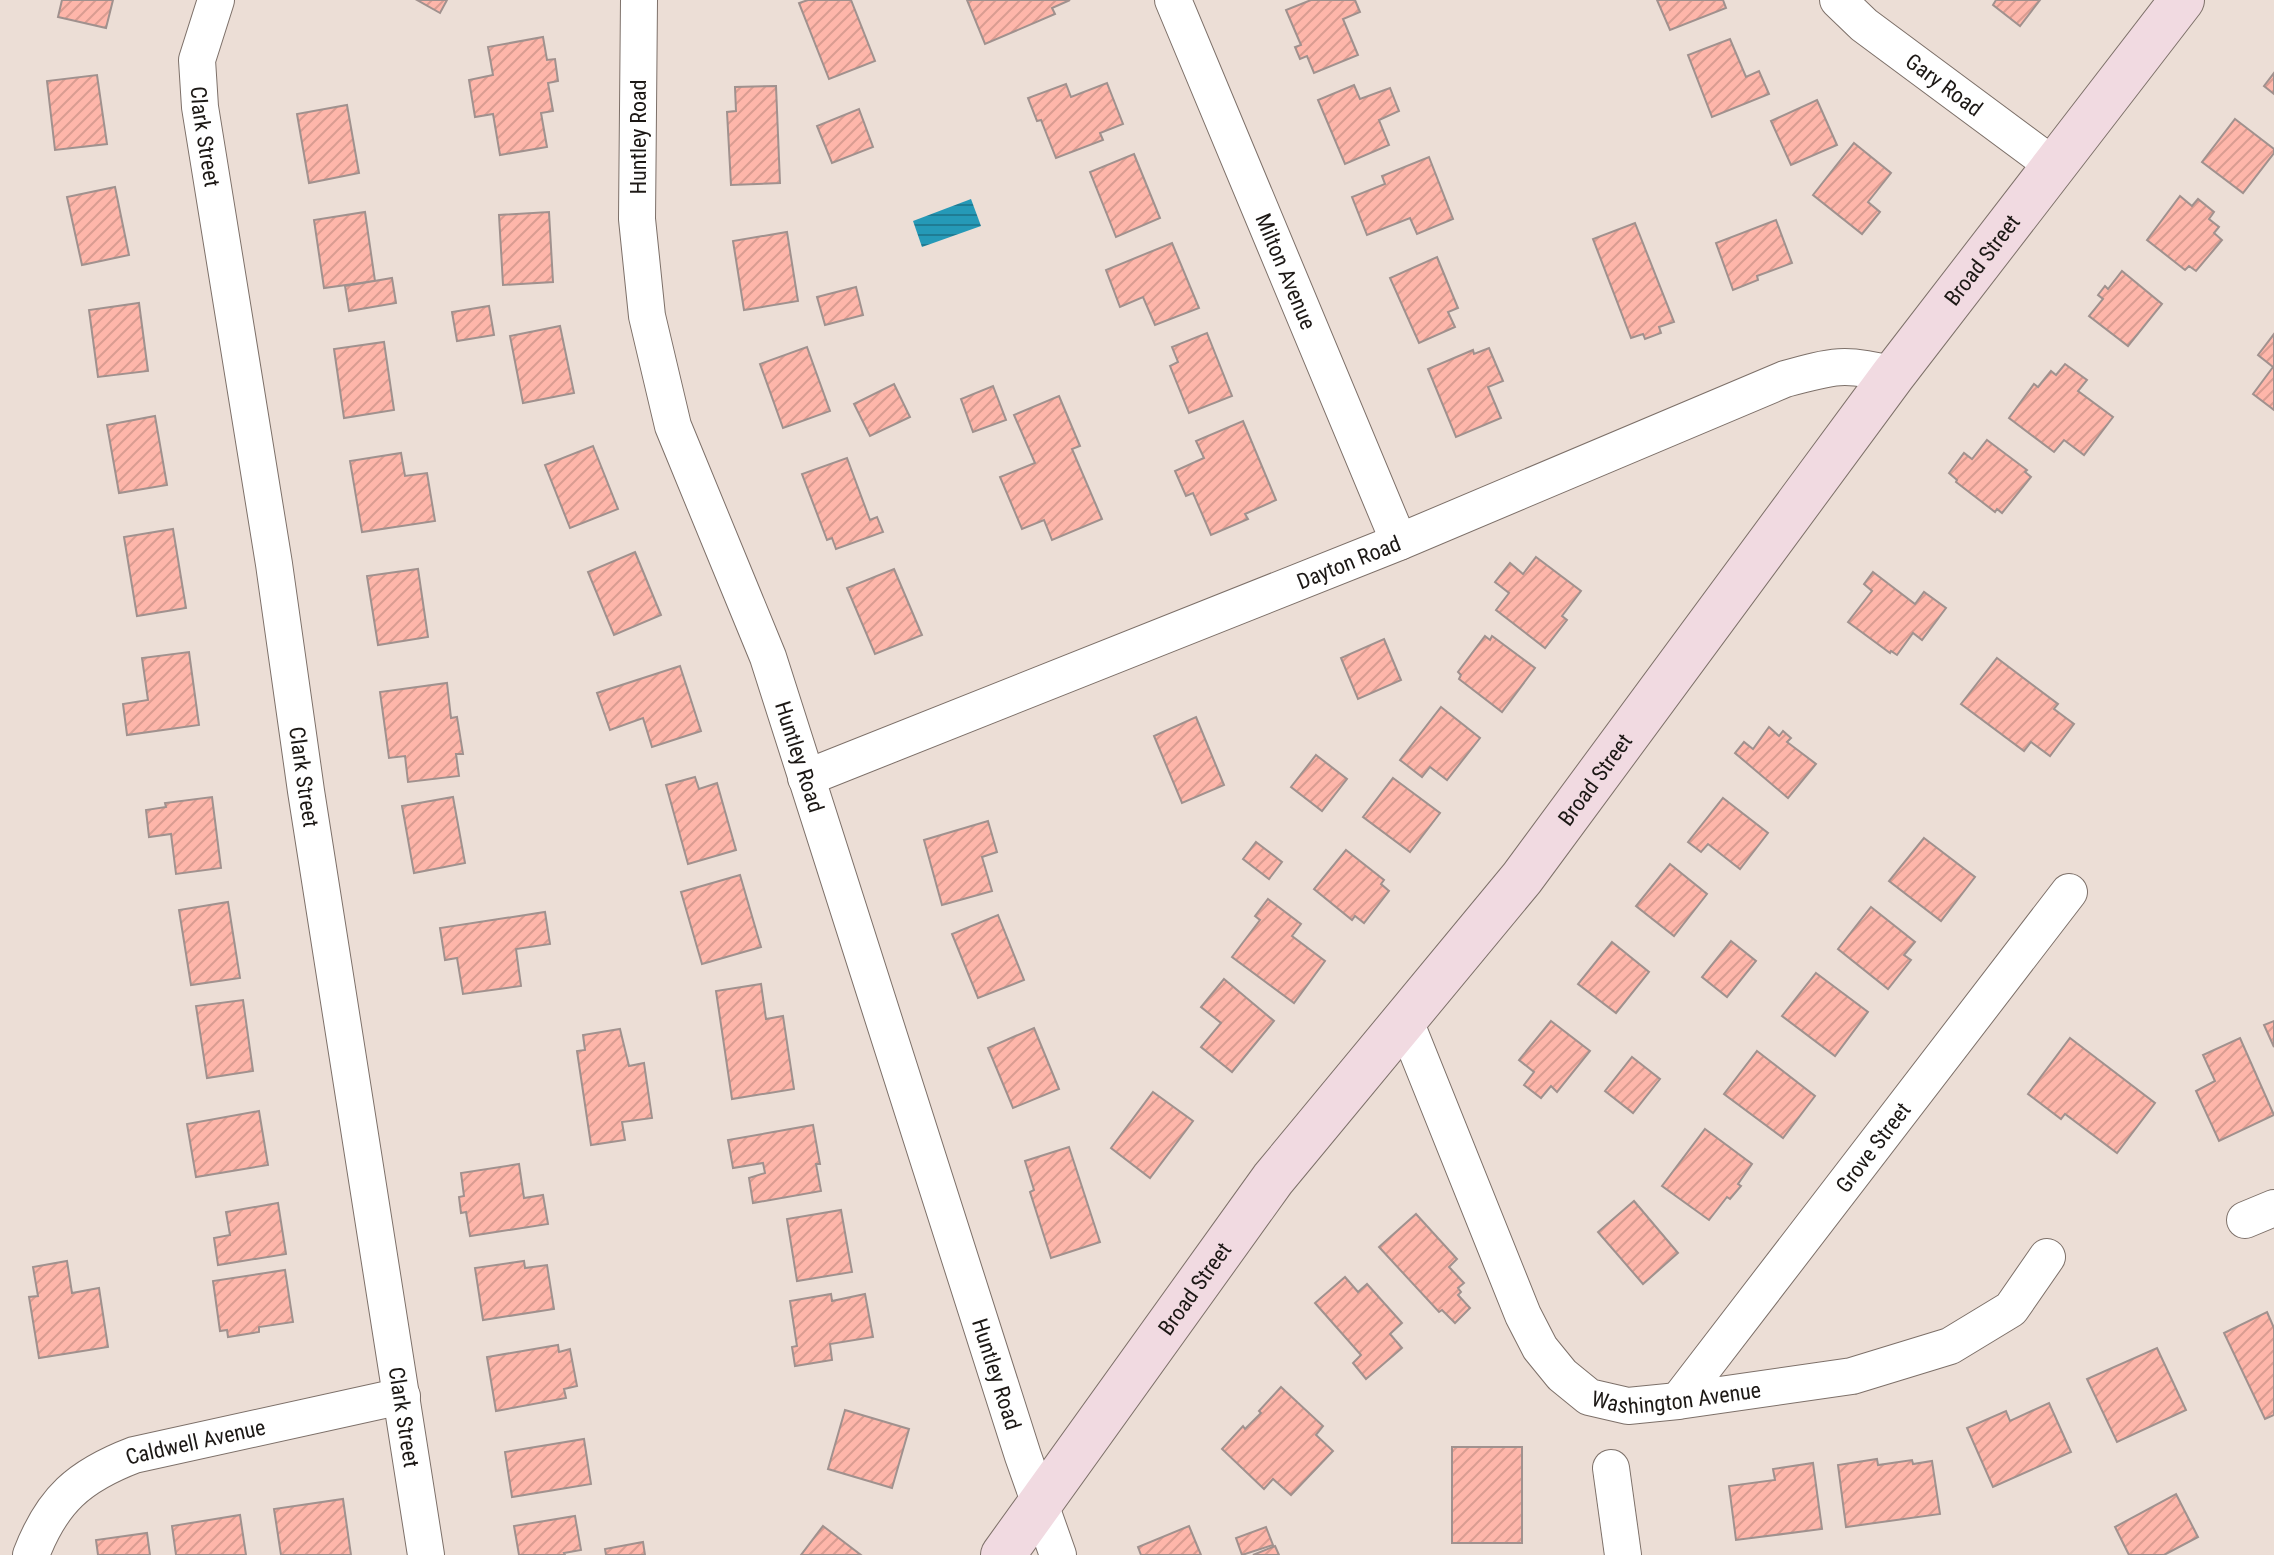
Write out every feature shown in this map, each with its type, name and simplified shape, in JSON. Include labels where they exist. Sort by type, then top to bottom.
[{"type":"main road","name":"Broad Street","points":[[1003,1555],[1273,1179],[1522,878],[1893,375],[2182,0]]},
{"type":"street","name":"Clark Street","points":[[216,0],[197,60],[200,107],[274,564],[306,791],[426,1555]]},
{"type":"street","name":"Huntley Road","points":[[639,0],[637,219],[647,316],[673,426],[768,657],[1039,1505],[1058,1555]]},
{"type":"street","name":"Milton Avenue","points":[[1173,0],[1399,542]]},
{"type":"street","name":"Gary Road","points":[[1838,0],[1864,25],[2054,166]]},
{"type":"street","name":"Dayton Road","points":[[806,778],[1399,542],[1785,379],[1839,365],[1860,366],[1893,375]]},
{"type":"street","name":"Grove Street","points":[[1678,1401],[2069,892]]},
{"type":"street","name":"Washington Avenue","points":[[1405,1021],[1523,1315],[1540,1348],[1562,1375],[1589,1397],[1628,1406],[1852,1376],[1950,1346],[2011,1309],[2047,1257]]},
{"type":"street","name":"Caldwell Avenue","points":[[31,1555],[41,1528],[58,1503],[79,1482],[105,1466],[134,1455],[402,1396]]},
{"type":"street","points":[[1611,1468],[1623,1555]]},
{"type":"water","points":[[971,199],[981,226],[922,247],[913,221]]},
{"type":"building","points":[[62,0],[113,0],[106,28],[58,17]]},
{"type":"building","points":[[417,0],[447,0],[440,13]]},
{"type":"building","points":[[808,0],[851,0],[875,61],[829,79],[799,3]]},
{"type":"building","points":[[967,0],[1070,0],[1052,8],[1055,14],[985,44]]},
{"type":"building","points":[[1311,0],[1355,0],[1360,12],[1343,19],[1358,55],[1314,73],[1307,56],[1300,59],[1295,47],[1301,45],[1286,10]]},
{"type":"building","points":[[1657,0],[1723,0],[1726,8],[1670,30]]},
{"type":"building","points":[[1996,0],[2040,0],[2020,26],[1993,5]]},
{"type":"building","points":[[543,37],[547,60],[555,59],[558,81],[548,83],[553,111],[541,113],[547,147],[500,155],[493,114],[475,117],[469,80],[493,75],[488,47]]},
{"type":"building","points":[[1730,39],[1746,77],[1759,71],[1769,94],[1712,117],[1688,55]]},
{"type":"building","points":[[2274,73],[2274,94],[2264,86]]},
{"type":"building","points":[[97,75],[107,144],[55,150],[47,81]]},
{"type":"building","points":[[1107,83],[1123,124],[1100,133],[1103,140],[1056,158],[1041,120],[1037,121],[1028,98],[1066,84],[1071,97]]},
{"type":"building","points":[[1354,85],[1360,99],[1390,88],[1399,111],[1379,120],[1389,145],[1345,164],[1318,100]]},
{"type":"building","points":[[776,86],[780,183],[731,185],[727,112],[736,111],[735,87]]},
{"type":"building","points":[[1817,100],[1837,145],[1791,165],[1771,121]]},
{"type":"building","points":[[347,105],[359,173],[309,183],[297,114]]},
{"type":"building","points":[[859,109],[873,147],[832,163],[817,126]]},
{"type":"building","points":[[2235,119],[2274,149],[2243,193],[2202,162]]},
{"type":"building","points":[[1854,143],[1891,173],[1868,202],[1880,212],[1862,234],[1813,195]]},
{"type":"building","points":[[1134,154],[1160,218],[1116,237],[1090,172]]},
{"type":"building","points":[[1429,157],[1453,219],[1417,234],[1410,218],[1367,235],[1352,197],[1385,184],[1382,176]]},
{"type":"building","points":[[115,187],[129,255],[82,265],[67,197]]},
{"type":"building","points":[[2180,196],[2192,206],[2198,199],[2214,212],[2209,219],[2219,227],[2214,233],[2222,240],[2196,271],[2189,266],[2185,270],[2147,240]]},
{"type":"building","points":[[365,212],[375,281],[324,288],[314,220]]},
{"type":"building","points":[[549,212],[553,282],[503,285],[499,215]]},
{"type":"building","points":[[1776,220],[1792,263],[1757,276],[1758,280],[1733,290],[1716,243]]},
{"type":"building","points":[[1635,223],[1674,322],[1659,327],[1661,333],[1645,339],[1643,334],[1631,338],[1593,239]]},
{"type":"building","points":[[787,232],[798,301],[744,310],[733,241]]},
{"type":"building","points":[[1172,243],[1199,308],[1155,325],[1143,297],[1120,307],[1106,270]]},
{"type":"building","points":[[1437,257],[1458,308],[1448,312],[1455,327],[1419,343],[1390,278]]},
{"type":"building","points":[[2122,271],[2162,304],[2128,346],[2089,316],[2103,299],[2098,295],[2105,286],[2108,289]]},
{"type":"building","points":[[392,278],[396,303],[349,311],[345,286]]},
{"type":"building","points":[[856,287],[863,315],[825,325],[817,297]]},
{"type":"building","points":[[139,303],[148,371],[98,377],[89,310]]},
{"type":"building","points":[[489,306],[494,335],[457,341],[452,312]]},
{"type":"building","points":[[560,326],[574,393],[523,403],[510,336]]},
{"type":"building","points":[[1207,333],[1232,396],[1189,413],[1170,366],[1178,362],[1172,347]]},
{"type":"building","points":[[2274,334],[2274,410],[2253,394],[2273,367],[2258,355]]},
{"type":"building","points":[[384,342],[394,410],[344,418],[334,349]]},
{"type":"building","points":[[807,347],[830,411],[783,428],[760,364]]},
{"type":"building","points":[[1489,348],[1503,381],[1488,387],[1501,418],[1456,437],[1428,369],[1473,350],[1474,354]]},
{"type":"building","points":[[2065,364],[2087,380],[2078,391],[2113,417],[2084,455],[2064,440],[2054,452],[2009,418],[2034,384],[2038,387],[2051,371],[2056,375]]},
{"type":"building","points":[[894,384],[910,417],[870,436],[854,404]]},
{"type":"building","points":[[993,386],[1006,420],[973,432],[961,399]]},
{"type":"building","points":[[1059,396],[1080,446],[1072,449],[1102,519],[1052,540],[1044,520],[1022,529],[1000,477],[1035,463],[1014,415]]},
{"type":"building","points":[[155,416],[167,485],[119,493],[107,425]]},
{"type":"building","points":[[1243,421],[1276,500],[1245,514],[1248,519],[1211,535],[1193,493],[1186,496],[1175,471],[1204,458],[1196,441]]},
{"type":"building","points":[[1987,440],[2027,470],[2025,472],[2031,477],[2002,513],[1997,509],[1995,512],[1949,473],[1964,453],[1972,459]]},
{"type":"building","points":[[593,446],[618,509],[570,528],[545,465]]},
{"type":"building","points":[[401,453],[405,476],[427,473],[435,521],[362,532],[350,461]]},
{"type":"building","points":[[847,458],[870,520],[877,517],[883,532],[836,549],[832,538],[827,540],[802,474]]},
{"type":"building","points":[[173,529],[186,608],[137,616],[124,537]]},
{"type":"building","points":[[635,552],[661,615],[614,635],[588,572]]},
{"type":"building","points":[[1536,557],[1581,591],[1562,616],[1567,620],[1545,648],[1496,610],[1509,593],[1495,582],[1510,563],[1523,574]]},
{"type":"building","points":[[418,569],[428,637],[378,645],[367,576]]},
{"type":"building","points":[[894,569],[922,635],[875,654],[847,588]]},
{"type":"building","points":[[1873,572],[1915,604],[1924,592],[1946,608],[1922,640],[1913,633],[1897,655],[1848,622],[1872,591],[1864,584]]},
{"type":"building","points":[[1485,636],[1490,640],[1492,636],[1535,668],[1502,712],[1459,679],[1461,675],[1458,672]]},
{"type":"building","points":[[1384,639],[1401,680],[1358,699],[1341,658]]},
{"type":"building","points":[[189,652],[199,725],[127,735],[123,704],[148,700],[142,658]]},
{"type":"building","points":[[1997,658],[2058,704],[2054,709],[2074,724],[2050,756],[2031,742],[2024,751],[1961,704]]},
{"type":"building","points":[[680,666],[701,731],[652,747],[643,718],[610,730],[597,693]]},
{"type":"building","points":[[447,683],[451,718],[457,717],[463,754],[456,754],[459,776],[408,782],[405,756],[389,758],[380,692]]},
{"type":"building","points":[[1441,707],[1480,738],[1447,780],[1430,767],[1422,777],[1400,760]]},
{"type":"building","points":[[1196,717],[1224,785],[1182,803],[1154,736]]},
{"type":"building","points":[[1769,727],[1779,736],[1783,731],[1791,738],[1787,742],[1816,764],[1788,798],[1735,753],[1744,742],[1753,749]]},
{"type":"building","points":[[1316,755],[1347,779],[1322,811],[1291,787]]},
{"type":"building","points":[[695,777],[699,789],[717,783],[736,850],[688,864],[666,785]]},
{"type":"building","points":[[1393,778],[1440,813],[1410,852],[1363,817]]},
{"type":"building","points":[[212,797],[221,868],[176,874],[171,834],[149,837],[146,810],[166,807],[165,803]]},
{"type":"building","points":[[453,797],[465,863],[414,873],[402,806]]},
{"type":"building","points":[[1723,798],[1768,833],[1740,869],[1708,844],[1701,852],[1688,842]]},
{"type":"building","points":[[988,821],[997,852],[982,857],[992,891],[942,905],[924,840]]},
{"type":"building","points":[[1924,838],[1975,877],[1941,921],[1889,881]]},
{"type":"building","points":[[1256,842],[1282,862],[1269,879],[1243,859]]},
{"type":"building","points":[[1346,850],[1384,880],[1381,884],[1389,891],[1364,923],[1355,916],[1352,920],[1314,889]]},
{"type":"building","points":[[1670,864],[1707,894],[1674,936],[1636,906]]},
{"type":"building","points":[[740,875],[761,947],[702,964],[681,892]]},
{"type":"building","points":[[1268,899],[1301,924],[1292,936],[1325,961],[1294,1003],[1232,957],[1260,920],[1255,916]]},
{"type":"building","points":[[228,902],[240,978],[191,985],[179,910]]},
{"type":"building","points":[[1871,907],[1915,942],[1904,955],[1911,960],[1888,989],[1838,949]]},
{"type":"building","points":[[545,912],[550,944],[516,949],[521,986],[463,994],[457,958],[445,960],[440,928]]},
{"type":"building","points":[[998,915],[1024,980],[978,998],[952,934]]},
{"type":"building","points":[[1731,941],[1756,961],[1727,997],[1702,977]]},
{"type":"building","points":[[1612,942],[1649,972],[1616,1013],[1578,984]]},
{"type":"building","points":[[1816,973],[1868,1012],[1835,1056],[1782,1016]]},
{"type":"building","points":[[1224,979],[1274,1021],[1232,1072],[1201,1047],[1221,1023],[1201,1007]]},
{"type":"building","points":[[761,984],[766,1019],[783,1016],[794,1089],[732,1099],[716,991]]},
{"type":"building","points":[[243,1000],[253,1071],[207,1078],[196,1006]]},
{"type":"building","points":[[1551,1021],[1590,1051],[1557,1092],[1551,1086],[1541,1098],[1524,1085],[1534,1072],[1519,1060]]},
{"type":"building","points":[[2274,1021],[2274,1047],[2264,1025]]},
{"type":"building","points":[[1034,1028],[1059,1089],[1013,1108],[988,1048]]},
{"type":"building","points":[[620,1029],[629,1066],[644,1063],[652,1118],[622,1122],[625,1140],[591,1145],[577,1051],[585,1050],[583,1035]]},
{"type":"building","points":[[2070,1038],[2155,1103],[2117,1153],[2065,1114],[2061,1119],[2028,1094]]},
{"type":"building","points":[[2240,1038],[2274,1115],[2219,1141],[2196,1091],[2215,1081],[2203,1055]]},
{"type":"building","points":[[1757,1051],[1815,1096],[1783,1138],[1724,1094]]},
{"type":"building","points":[[1632,1057],[1660,1079],[1633,1113],[1605,1091]]},
{"type":"building","points":[[1153,1092],[1193,1121],[1150,1178],[1111,1148]]},
{"type":"building","points":[[259,1111],[268,1165],[196,1177],[187,1124]]},
{"type":"building","points":[[813,1125],[821,1191],[753,1203],[749,1178],[765,1173],[763,1163],[733,1168],[728,1140]]},
{"type":"building","points":[[1705,1129],[1752,1164],[1738,1184],[1741,1186],[1730,1199],[1727,1197],[1709,1220],[1662,1186]]},
{"type":"building","points":[[1069,1147],[1100,1242],[1051,1258],[1030,1192],[1034,1190],[1025,1161]]},
{"type":"building","points":[[519,1164],[524,1198],[543,1195],[548,1224],[470,1236],[466,1212],[461,1213],[459,1197],[464,1196],[461,1173]]},
{"type":"building","points":[[1634,1201],[1678,1253],[1643,1284],[1598,1232]]},
{"type":"building","points":[[278,1203],[286,1254],[218,1265],[214,1238],[230,1235],[226,1212]]},
{"type":"building","points":[[841,1210],[852,1272],[797,1281],[787,1219]]},
{"type":"building","points":[[1416,1214],[1457,1259],[1449,1267],[1464,1283],[1458,1288],[1461,1292],[1458,1295],[1470,1308],[1455,1323],[1442,1310],[1439,1312],[1379,1247]]},
{"type":"building","points":[[67,1261],[72,1293],[99,1288],[108,1347],[39,1358],[29,1297],[38,1296],[33,1267]]},
{"type":"building","points":[[524,1261],[525,1268],[547,1265],[554,1309],[483,1320],[475,1268]]},
{"type":"building","points":[[285,1270],[293,1322],[259,1327],[259,1332],[228,1337],[227,1330],[220,1331],[213,1281]]},
{"type":"building","points":[[1345,1277],[1358,1292],[1367,1284],[1402,1323],[1390,1334],[1402,1348],[1366,1379],[1353,1363],[1361,1355],[1315,1303]]},
{"type":"building","points":[[831,1294],[832,1301],[865,1294],[873,1337],[830,1344],[832,1360],[795,1366],[792,1347],[797,1346],[790,1301]]},
{"type":"building","points":[[2267,1312],[2274,1328],[2274,1415],[2265,1419],[2224,1333]]},
{"type":"building","points":[[558,1345],[559,1352],[570,1349],[577,1386],[564,1389],[566,1398],[496,1411],[487,1357]]},
{"type":"building","points":[[2157,1348],[2186,1410],[2117,1442],[2087,1379]]},
{"type":"building","points":[[1281,1387],[1323,1426],[1316,1435],[1333,1451],[1291,1495],[1273,1479],[1264,1489],[1222,1449],[1243,1426],[1245,1429],[1261,1413],[1259,1411]]},
{"type":"building","points":[[2049,1403],[2071,1452],[1993,1487],[1967,1428],[2006,1411],[2010,1421]]},
{"type":"building","points":[[845,1410],[909,1429],[892,1488],[828,1469]]},
{"type":"building","points":[[584,1439],[591,1484],[512,1497],[505,1452]]},
{"type":"building","points":[[1452,1447],[1522,1447],[1522,1543],[1452,1543]]},
{"type":"building","points":[[1877,1459],[1878,1465],[1912,1460],[1913,1464],[1932,1461],[1940,1514],[1846,1527],[1838,1465]]},
{"type":"building","points":[[1813,1463],[1822,1529],[1736,1540],[1729,1486],[1775,1480],[1773,1469]]},
{"type":"building","points":[[2176,1494],[2198,1537],[2164,1555],[2129,1555],[2115,1527]]},
{"type":"building","points":[[343,1499],[351,1555],[281,1555],[274,1509]]},
{"type":"building","points":[[240,1515],[246,1555],[176,1555],[172,1526]]},
{"type":"building","points":[[575,1516],[581,1550],[565,1555],[519,1555],[514,1526]]},
{"type":"building","points":[[823,1526],[861,1555],[801,1555]]},
{"type":"building","points":[[1189,1526],[1201,1555],[1141,1555],[1138,1547]]},
{"type":"building","points":[[1266,1527],[1273,1545],[1242,1555],[1236,1538]]},
{"type":"building","points":[[147,1533],[150,1555],[98,1555],[96,1540]]},
{"type":"building","points":[[643,1542],[645,1555],[606,1555],[605,1549]]},
{"type":"building","points":[[1275,1546],[1279,1555],[1253,1555]]}]
